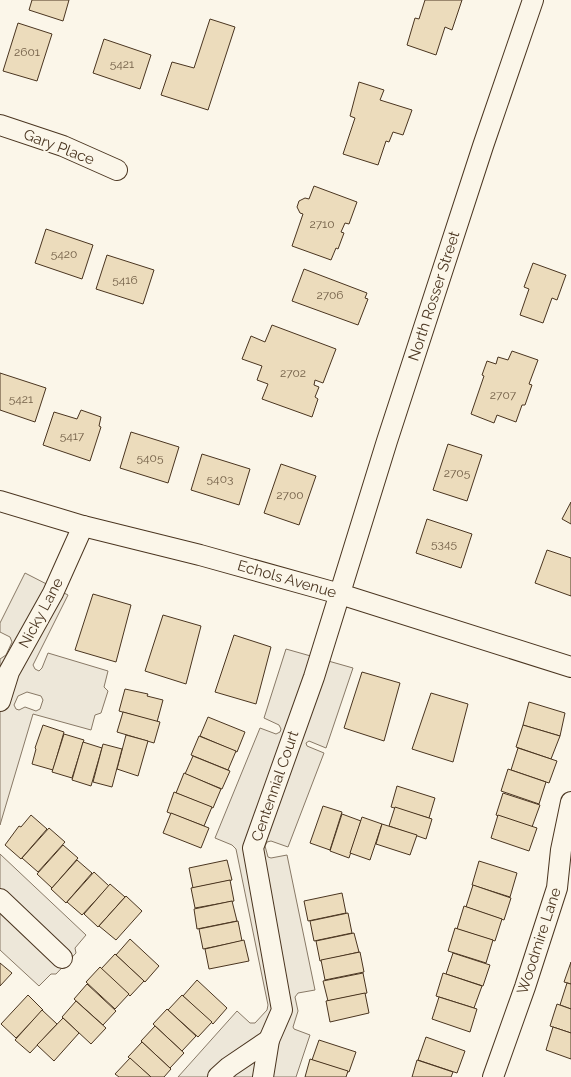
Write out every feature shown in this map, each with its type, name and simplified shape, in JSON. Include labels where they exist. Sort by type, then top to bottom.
[{"type":"street","name":"North Rosser Street","points":[[340,594],[358,531],[462,210],[533,0]]},
{"type":"street","name":"Gary Place","points":[[0,125],[63,146],[117,170]]},
{"type":"street","name":"Echols Avenue","points":[[0,500],[83,526],[200,555],[340,594],[571,667]]},
{"type":"street","name":"Nicky Lane","points":[[0,701],[9,672],[53,593],[83,526]]},
{"type":"street","name":"Centennial Court","points":[[263,1077],[269,1040],[282,1010],[253,848],[314,677],[340,594]]},
{"type":"street","name":"Woodmire Lane","points":[[492,1077],[525,987],[557,888],[561,850],[571,802]]},
{"type":"street","points":[[0,899],[62,958]]},
{"type":"street","points":[[218,1077],[229,1067],[269,1040]]},
{"type":"shaded area","points":[[25,573],[68,595],[33,665],[39,671],[48,653],[108,671],[104,687],[108,691],[101,713],[95,715],[91,730],[33,714],[0,825],[0,659],[6,655],[12,642],[10,637],[0,632],[0,623]],"holes":[[[27,692],[41,696],[43,700],[40,709],[36,711],[25,707],[19,710],[14,705],[18,696]]]},
{"type":"shaded area","points":[[286,649],[353,668],[326,748],[309,741],[306,743],[307,746],[324,753],[288,847],[271,841],[267,842],[265,846],[268,857],[287,855],[315,990],[298,993],[295,997],[298,1011],[293,1027],[310,1035],[296,1077],[178,1077],[237,1011],[250,1023],[255,1023],[267,1010],[268,1005],[236,849],[232,845],[215,838],[260,728],[276,734],[280,732],[279,725],[264,718]]},
{"type":"shaded area","points":[[0,854],[86,935],[75,948],[76,953],[56,974],[51,974],[39,986],[0,950]]},
{"type":"building","points":[[32,0],[69,0],[63,21],[29,10]]},
{"type":"building","points":[[425,0],[462,0],[452,30],[445,27],[436,55],[407,45],[415,18],[419,19]]},
{"type":"building","points":[[210,19],[235,27],[208,110],[161,95],[172,62],[194,68]]},
{"type":"building","points":[[18,23],[52,34],[37,81],[3,71]]},
{"type":"building","points":[[104,39],[151,55],[140,89],[93,73]]},
{"type":"building","points":[[359,82],[384,90],[380,100],[412,110],[403,135],[393,132],[389,142],[386,141],[378,165],[343,154],[355,118],[350,116]]},
{"type":"building","points":[[314,186],[357,202],[349,224],[345,223],[341,232],[344,233],[338,249],[336,248],[331,260],[292,246],[303,214],[300,213],[297,207],[299,201],[305,198],[309,199]]},
{"type":"building","points":[[46,229],[93,245],[82,279],[35,263]]},
{"type":"building","points":[[107,255],[154,270],[143,304],[96,289]]},
{"type":"building","points":[[533,263],[566,275],[557,300],[552,298],[543,323],[520,315],[529,289],[524,287]]},
{"type":"building","points":[[304,269],[367,293],[365,298],[368,299],[358,325],[292,301]]},
{"type":"building","points":[[272,325],[336,349],[323,383],[315,380],[314,385],[319,387],[315,397],[318,399],[312,417],[262,399],[268,384],[257,380],[262,366],[242,359],[251,336],[265,342]]},
{"type":"building","points":[[512,351],[538,360],[529,384],[532,385],[525,405],[522,405],[516,422],[497,415],[494,423],[471,414],[487,361],[496,364],[498,357],[508,360]]},
{"type":"building","points":[[0,373],[46,388],[35,422],[0,410]]},
{"type":"building","points":[[81,410],[101,417],[99,426],[101,427],[90,461],[43,445],[54,412],[77,419]]},
{"type":"building","points":[[131,432],[179,447],[168,483],[120,468]]},
{"type":"building","points":[[448,444],[482,455],[467,501],[433,490]]},
{"type":"building","points":[[202,454],[250,469],[239,505],[191,490]]},
{"type":"building","points":[[281,464],[316,476],[299,525],[264,513]]},
{"type":"building","points":[[571,502],[571,524],[562,519]]},
{"type":"building","points":[[427,519],[472,534],[461,568],[416,553]]},
{"type":"building","points":[[547,550],[571,558],[571,596],[535,583]]},
{"type":"building","points":[[93,594],[131,605],[116,662],[75,650]]},
{"type":"building","points":[[163,615],[201,626],[186,684],[145,671]]},
{"type":"building","points":[[234,635],[271,647],[256,704],[215,692]]},
{"type":"building","points":[[362,672],[400,683],[384,741],[344,728]]},
{"type":"building","points":[[125,689],[148,694],[147,696],[163,700],[157,722],[119,711]]},
{"type":"building","points":[[431,693],[468,704],[453,762],[412,749]]},
{"type":"building","points":[[529,702],[565,713],[560,736],[523,725]]},
{"type":"building","points":[[123,712],[160,722],[154,743],[117,732]]},
{"type":"building","points":[[208,717],[245,732],[237,752],[200,736]]},
{"type":"building","points":[[43,725],[64,732],[53,770],[32,764]]},
{"type":"building","points":[[523,725],[560,736],[551,759],[516,747]]},
{"type":"building","points":[[64,734],[84,740],[72,778],[52,772]]},
{"type":"building","points":[[126,735],[148,741],[138,776],[117,769]]},
{"type":"building","points":[[199,736],[236,751],[228,770],[191,755]]},
{"type":"building","points":[[83,742],[102,748],[91,786],[72,780]]},
{"type":"building","points":[[103,744],[122,749],[112,787],[93,782]]},
{"type":"building","points":[[518,748],[557,761],[549,783],[511,770]]},
{"type":"building","points":[[193,756],[230,771],[222,789],[185,774]]},
{"type":"building","points":[[508,769],[546,782],[539,804],[501,791]]},
{"type":"building","points":[[184,773],[221,789],[213,808],[176,793]]},
{"type":"building","points":[[397,786],[435,798],[429,818],[391,807]]},
{"type":"building","points":[[174,792],[212,807],[204,826],[167,812]]},
{"type":"building","points":[[503,793],[540,805],[532,827],[496,815]]},
{"type":"building","points":[[323,806],[342,812],[330,850],[310,843]]},
{"type":"building","points":[[395,807],[432,819],[426,839],[389,826]]},
{"type":"building","points":[[171,813],[209,828],[201,848],[163,833]]},
{"type":"building","points":[[342,814],[361,821],[349,858],[330,851]]},
{"type":"building","points":[[31,815],[47,829],[21,859],[5,845],[19,826],[21,827]]},
{"type":"building","points":[[498,815],[537,828],[529,851],[491,838]]},
{"type":"building","points":[[362,817],[382,824],[370,860],[350,853]]},
{"type":"building","points":[[382,824],[417,835],[410,855],[376,844]]},
{"type":"building","points":[[49,828],[65,842],[38,872],[22,858]]},
{"type":"building","points":[[63,845],[78,858],[52,888],[37,874]]},
{"type":"building","points":[[77,860],[92,873],[66,903],[51,889]]},
{"type":"building","points":[[227,860],[232,880],[193,888],[189,868]]},
{"type":"building","points":[[479,861],[517,873],[510,897],[472,885]]},
{"type":"building","points":[[94,872],[109,886],[82,915],[67,902]]},
{"type":"building","points":[[230,880],[234,901],[195,908],[191,888]]},
{"type":"building","points":[[110,884],[125,897],[98,927],[84,914]]},
{"type":"building","points":[[473,885],[511,898],[504,920],[466,907]]},
{"type":"building","points":[[342,893],[346,913],[308,921],[304,901]]},
{"type":"building","points":[[126,896],[142,911],[116,940],[99,926]]},
{"type":"building","points":[[232,901],[237,921],[197,929],[194,909]]},
{"type":"building","points":[[464,906],[502,919],[495,941],[457,929]]},
{"type":"building","points":[[348,913],[352,933],[314,941],[310,921]]},
{"type":"building","points":[[238,921],[242,941],[203,949],[199,929]]},
{"type":"building","points":[[455,928],[493,940],[486,963],[448,951]]},
{"type":"building","points":[[354,933],[359,952],[320,961],[316,941]]},
{"type":"building","points":[[130,939],[159,966],[145,982],[116,955]]},
{"type":"building","points":[[244,940],[249,961],[209,969],[205,949]]},
{"type":"building","points":[[360,952],[364,972],[325,980],[321,960]]},
{"type":"building","points":[[453,953],[490,965],[483,986],[446,974]]},
{"type":"building","points":[[115,954],[144,981],[130,996],[101,969]]},
{"type":"building","points":[[571,962],[571,984],[564,982]]},
{"type":"building","points":[[0,963],[12,973],[0,986]]},
{"type":"building","points":[[100,967],[129,994],[115,1009],[86,982]]},
{"type":"building","points":[[363,973],[367,993],[328,1001],[323,981]]},
{"type":"building","points":[[443,973],[482,986],[474,1008],[436,996]]},
{"type":"building","points":[[197,980],[227,1008],[213,1024],[183,996]]},
{"type":"building","points":[[567,983],[571,984],[571,1009],[560,1005]]},
{"type":"building","points":[[87,984],[116,1011],[103,1025],[74,999]]},
{"type":"building","points":[[365,993],[369,1013],[330,1022],[326,1001]]},
{"type":"building","points":[[28,995],[43,1010],[16,1038],[1,1024]]},
{"type":"building","points":[[182,995],[212,1022],[198,1037],[168,1010]]},
{"type":"building","points":[[439,997],[477,1009],[470,1032],[432,1019]]},
{"type":"building","points":[[76,1001],[106,1028],[91,1044],[62,1017]]},
{"type":"building","points":[[557,1004],[571,1009],[571,1033],[550,1026]]},
{"type":"building","points":[[167,1009],[196,1036],[182,1051],[153,1024]]},
{"type":"building","points":[[42,1010],[57,1024],[30,1053],[15,1040]]},
{"type":"building","points":[[63,1018],[79,1033],[54,1061],[37,1045]]},
{"type":"building","points":[[155,1026],[184,1053],[170,1068],[141,1041]]},
{"type":"building","points":[[553,1027],[571,1033],[571,1059],[546,1050]]},
{"type":"building","points":[[426,1037],[465,1051],[457,1073],[418,1060]]},
{"type":"building","points":[[319,1040],[356,1052],[349,1072],[312,1060]]},
{"type":"building","points":[[142,1042],[171,1069],[164,1077],[151,1077],[128,1057]]},
{"type":"building","points":[[130,1058],[151,1077],[119,1077],[115,1074]]},
{"type":"building","points":[[310,1059],[348,1071],[346,1077],[305,1077]]},
{"type":"building","points":[[417,1060],[453,1072],[451,1077],[412,1077]]}]
